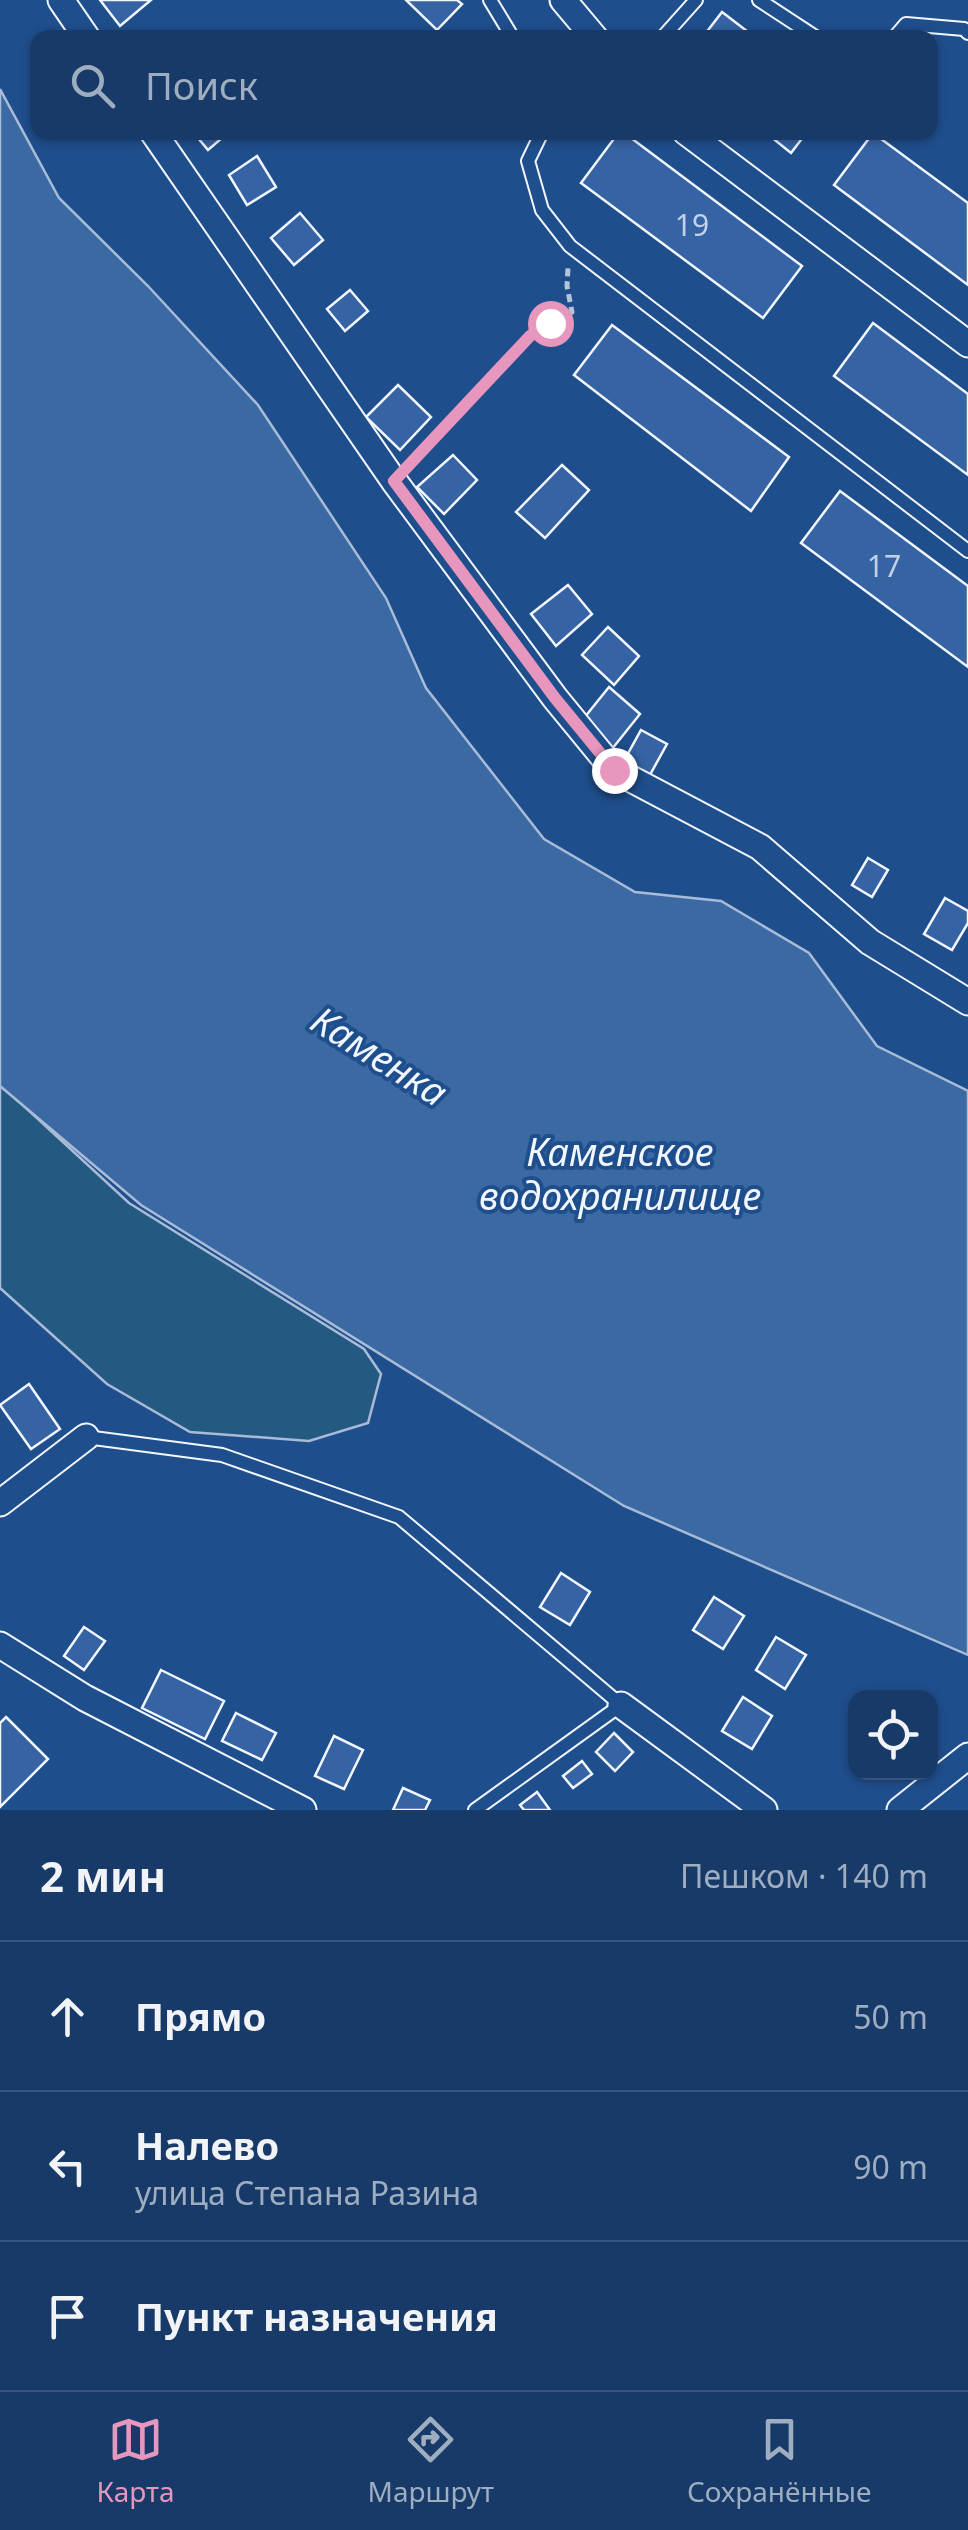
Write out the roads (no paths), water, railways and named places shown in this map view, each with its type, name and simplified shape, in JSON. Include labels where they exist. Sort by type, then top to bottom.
[{"type":"street","points":[[61,0],[82,30]]},
{"type":"street","points":[[562,0],[588,30]]},
{"type":"street","points":[[159,140],[394,481],[555,698],[614,770],[760,847],[870,942],[968,1002]]},
{"type":"street","points":[[697,140],[968,344]]},
{"type":"street","points":[[0,1502],[86,1437]]},
{"type":"street","points":[[0,1646],[84,1698],[303,1810]]},
{"type":"street","points":[[621,1705],[764,1810]]},
{"type":"street","points":[[900,1810],[968,1756]]},
{"type":"lane","points":[[490,0],[508,30]]},
{"type":"lane","points":[[669,30],[696,0]]},
{"type":"lane","points":[[759,0],[805,30]]},
{"type":"lane","points":[[901,30],[906,24],[964,28],[968,33]]},
{"type":"lane","points":[[538,140],[528,161],[542,210],[570,246],[968,551]]},
{"type":"lane","points":[[86,1437],[222,1454],[399,1517],[621,1705],[475,1810]]},
{"type":"water","name":"Каменское водохранилище","points":[[0,89],[59,198],[148,286],[258,405],[386,598],[426,688],[544,839],[635,892],[721,901],[809,953],[877,1046],[968,1091],[968,1655],[624,1506],[141,1205],[0,1086]]},
{"type":"water label","name":"Каменка","points":[[380,1055]]}]
